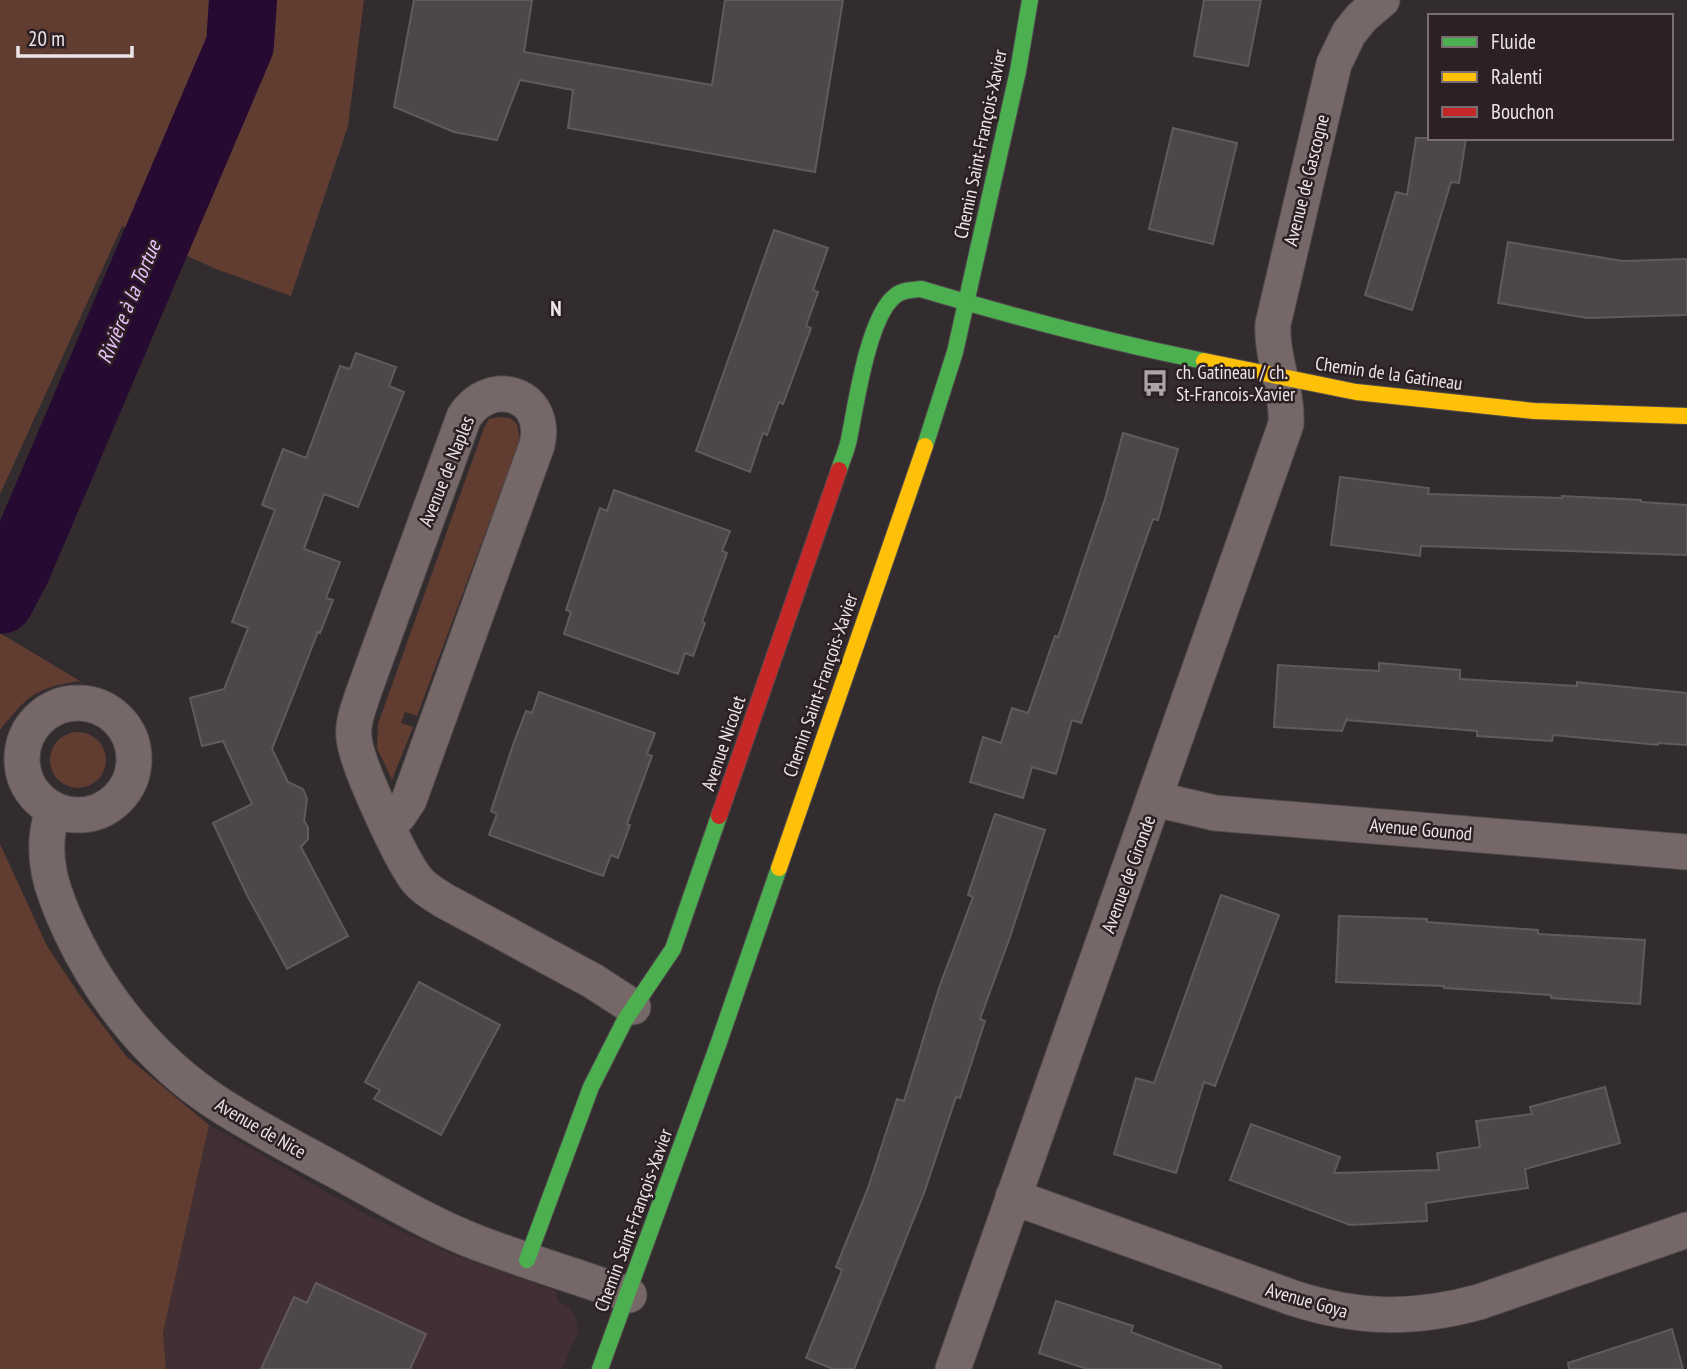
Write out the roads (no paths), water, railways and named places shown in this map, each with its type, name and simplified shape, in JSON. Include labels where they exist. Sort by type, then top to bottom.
[{"type":"street","name":"Chemin Saint-François-Xavier","points":[[600,1369],[719,1042],[956,352],[1018,71],[1030,0]]},
{"type":"street","name":"Avenue de Gascogne","points":[[1280,377],[1272,338],[1273,324],[1334,64],[1349,33],[1362,17],[1382,0]]},
{"type":"street","name":"Avenue Nicolet","points":[[527,1261],[591,1087],[633,1007],[669,959],[677,938],[848,443],[862,370],[877,323],[894,296],[905,291],[921,289],[968,302]]},
{"type":"street","name":"Chemin de la Gatineau","points":[[968,302],[1029,321],[1130,346],[1356,392],[1534,411],[1687,416]]},
{"type":"street","name":"Avenue de Gironde","points":[[953,1369],[1286,424],[1287,408],[1280,377]]},
{"type":"street","name":"Avenue de Naples","points":[[388,825],[409,800],[537,445],[540,431],[537,419],[526,403],[515,396],[496,393],[487,396],[474,404],[464,417],[356,716],[353,733],[357,755],[388,825],[408,867],[431,893],[593,981],[633,1007]]},
{"type":"street","name":"Avenue Gounod","points":[[1156,797],[1215,813],[1687,852]]},
{"type":"street","name":"Avenue de Nice","points":[[53,811],[46,841],[46,859],[50,879],[69,928],[95,976],[116,1007],[138,1035],[175,1071],[216,1103],[383,1197],[453,1233],[629,1295]]},
{"type":"street","name":"Avenue Goya","points":[[1013,1197],[1293,1298],[1327,1309],[1359,1314],[1401,1315],[1446,1310],[1687,1230]]},
{"type":"waterway","name":"Rivière à la Tortue","points":[[0,600],[17,568],[240,45],[243,0]]},
{"type":"place","name":"ch. Gatineau / ch. St-Francois-Xavier","points":[[1155,383]]},
{"type":"district","name":"N","points":[[556,309]]}]
